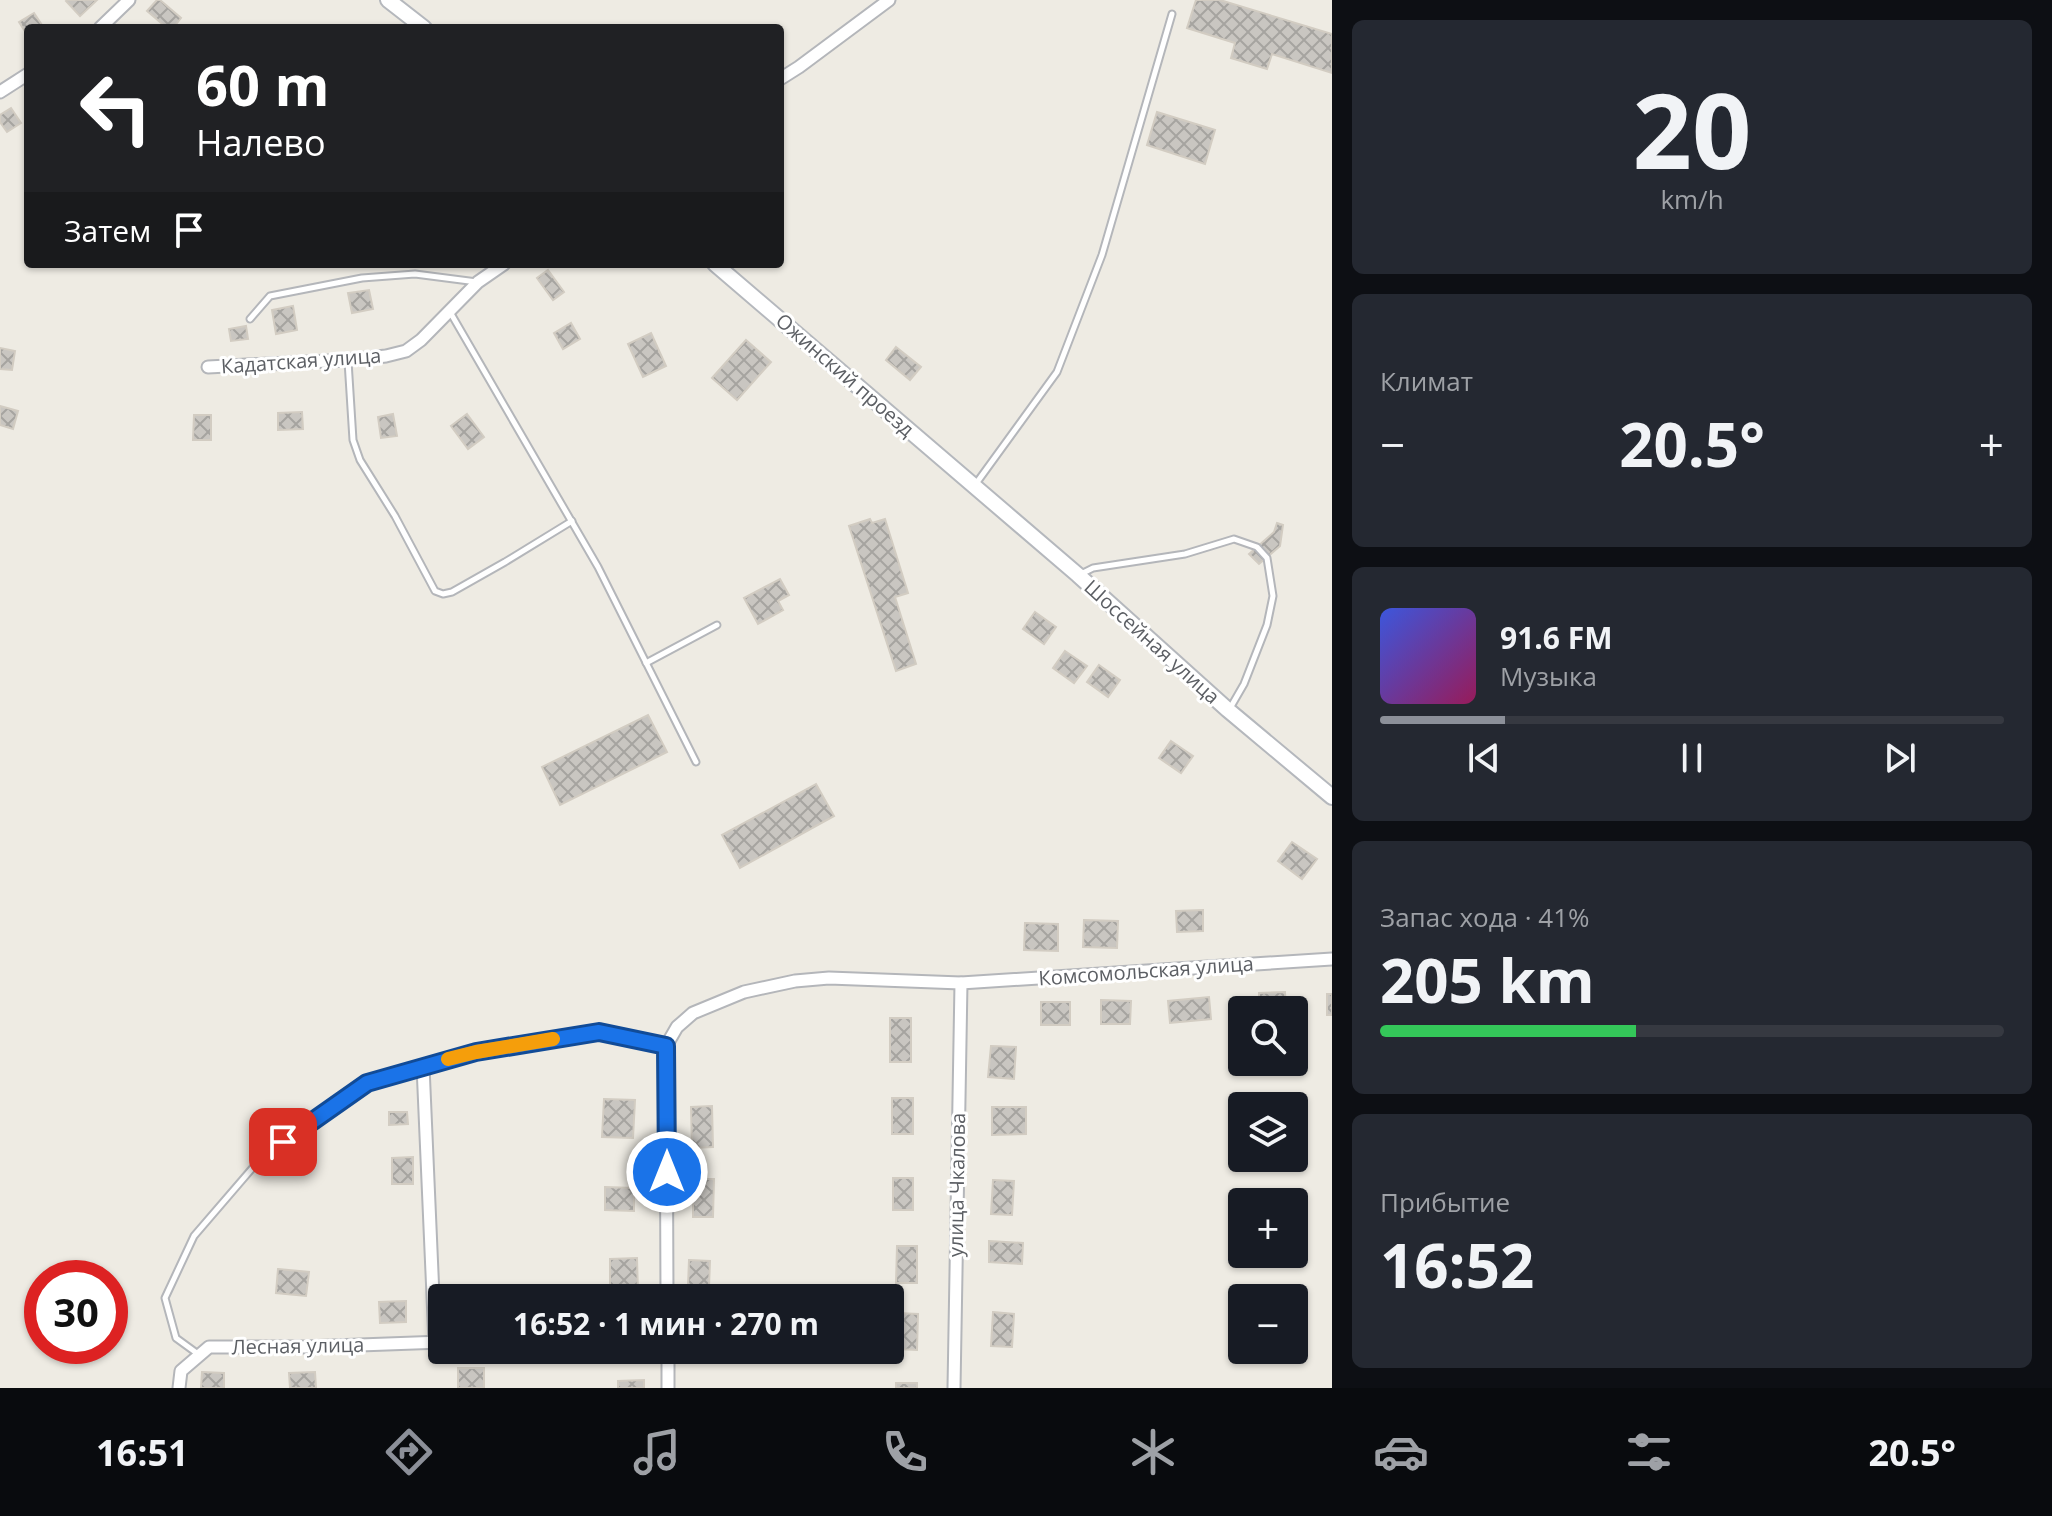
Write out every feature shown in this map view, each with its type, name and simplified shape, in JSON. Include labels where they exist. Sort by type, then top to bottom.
[{"type":"main road","points":[[388,0],[419,24]]},
{"type":"main road","name":"Ожинский проезд","points":[[720,268],[974,486]]},
{"type":"main road","name":"Шоссейная улица","points":[[974,486],[1228,710],[1332,797]]},
{"type":"street","points":[[104,24],[129,0]]},
{"type":"street","points":[[784,76],[889,0]]},
{"type":"street","points":[[0,92],[24,77]]},
{"type":"street","name":"Кадатская улица","points":[[208,367],[348,360],[406,351],[421,340],[478,282],[498,268]]},
{"type":"street","name":"Комсомольская улица","points":[[666,1046],[677,1027],[693,1013],[744,992],[795,981],[829,978],[961,983],[1332,959]]},
{"type":"street","name":"улица Чкалова","points":[[954,1388],[961,983]]},
{"type":"street","points":[[666,1046],[667,1284]]},
{"type":"street","points":[[423,1066],[436,1284]]},
{"type":"street","name":"Лесная улица","points":[[199,1355],[209,1347],[428,1342]]},
{"type":"street","points":[[179,1388],[181,1371],[199,1355]]},
{"type":"street","points":[[668,1364],[668,1388]]},
{"type":"lane","points":[[974,486],[1057,372],[1102,255],[1172,14]]},
{"type":"lane","points":[[250,319],[270,296],[362,278],[415,274],[478,282]]},
{"type":"lane","points":[[449,311],[598,567],[696,762]]},
{"type":"lane","points":[[348,360],[353,440],[360,460],[395,516],[435,591],[443,594],[452,592],[572,521]]},
{"type":"lane","points":[[1078,575],[1093,568],[1185,554],[1234,539],[1257,547],[1267,558],[1273,596],[1267,625],[1250,669],[1228,710]]},
{"type":"lane","points":[[646,663],[717,625]]},
{"type":"lane","points":[[199,1355],[176,1338],[165,1298],[194,1236],[262,1157],[367,1083],[476,1052],[599,1032],[666,1046]]},
{"type":"building","points":[[67,0],[97,0],[80,16]]},
{"type":"building","points":[[160,0],[181,18],[176,24],[162,24],[147,11]]},
{"type":"building","points":[[1196,0],[1220,0],[1332,34],[1332,73],[1272,54],[1267,69],[1231,58],[1235,43],[1187,28]]},
{"type":"building","points":[[34,13],[41,24],[24,24],[24,30],[19,22]]},
{"type":"building","points":[[11,108],[21,123],[7,132],[0,122],[0,115]]},
{"type":"building","points":[[1157,112],[1215,130],[1205,164],[1147,145]]},
{"type":"building","points":[[548,270],[564,292],[553,300],[537,278]]},
{"type":"building","points":[[369,290],[373,309],[352,313],[348,293]]},
{"type":"building","points":[[293,306],[297,330],[276,334],[272,310]]},
{"type":"building","points":[[571,323],[580,339],[563,349],[554,333]]},
{"type":"building","points":[[246,326],[248,339],[231,341],[229,329]]},
{"type":"building","points":[[651,333],[666,366],[643,377],[628,344]]},
{"type":"building","points":[[746,340],[771,362],[737,400],[712,378]]},
{"type":"building","points":[[896,347],[921,367],[910,380],[886,360]]},
{"type":"building","points":[[0,348],[15,351],[12,370],[0,369]]},
{"type":"building","points":[[0,406],[18,411],[13,429],[0,425]]},
{"type":"building","points":[[302,412],[303,429],[278,430],[278,413]]},
{"type":"building","points":[[393,414],[397,436],[381,438],[378,417]]},
{"type":"building","points":[[467,414],[484,437],[468,449],[451,426]]},
{"type":"building","points":[[194,415],[211,415],[211,440],[193,440]]},
{"type":"building","points":[[870,519],[872,523],[885,519],[908,593],[895,597],[916,664],[896,671],[849,526]]},
{"type":"building","points":[[1277,523],[1283,525],[1280,546],[1259,564],[1249,554],[1274,532]]},
{"type":"building","points":[[780,579],[789,595],[778,601],[783,610],[758,624],[744,598]]},
{"type":"building","points":[[1035,612],[1056,627],[1044,644],[1023,629]]},
{"type":"building","points":[[1065,651],[1087,666],[1074,683],[1053,668]]},
{"type":"building","points":[[1099,665],[1120,680],[1108,697],[1087,682]]},
{"type":"building","points":[[648,715],[667,752],[560,805],[542,767]]},
{"type":"building","points":[[1171,741],[1193,756],[1181,773],[1159,758]]},
{"type":"building","points":[[816,784],[834,816],[740,868],[722,835]]},
{"type":"building","points":[[1292,842],[1317,859],[1302,879],[1278,861]]},
{"type":"building","points":[[1203,910],[1203,931],[1177,932],[1176,911]]},
{"type":"building","points":[[1084,920],[1118,921],[1117,948],[1083,947]]},
{"type":"building","points":[[1025,923],[1058,924],[1058,951],[1024,950]]},
{"type":"building","points":[[1285,992],[1285,996],[1259,996],[1259,993]]},
{"type":"building","points":[[1327,994],[1332,994],[1332,1015],[1327,1015]]},
{"type":"building","points":[[1209,997],[1211,1019],[1170,1023],[1168,1001]]},
{"type":"building","points":[[1101,1000],[1131,1001],[1130,1024],[1101,1024]]},
{"type":"building","points":[[1041,1002],[1070,1002],[1070,1025],[1041,1025]]},
{"type":"building","points":[[890,1018],[911,1018],[911,1062],[890,1062]]},
{"type":"building","points":[[991,1046],[1016,1047],[1014,1079],[988,1077]]},
{"type":"building","points":[[892,1098],[913,1098],[913,1134],[892,1134]]},
{"type":"building","points":[[604,1099],[635,1100],[633,1138],[602,1137]]},
{"type":"building","points":[[712,1106],[713,1147],[692,1148],[691,1107]]},
{"type":"building","points":[[992,1107],[1026,1107],[1026,1134],[992,1135]]},
{"type":"building","points":[[389,1112],[407,1112],[408,1124],[389,1125]]},
{"type":"building","points":[[413,1157],[413,1184],[392,1184],[392,1158]]},
{"type":"building","points":[[893,1178],[913,1178],[913,1210],[893,1210]]},
{"type":"building","points":[[693,1179],[714,1179],[713,1217],[693,1217]]},
{"type":"building","points":[[993,1180],[1014,1181],[1012,1215],[991,1214]]},
{"type":"building","points":[[605,1187],[634,1188],[634,1211],[605,1210]]},
{"type":"building","points":[[989,1241],[1023,1243],[1022,1264],[989,1262]]},
{"type":"building","points":[[897,1246],[917,1246],[917,1283],[896,1283]]},
{"type":"building","points":[[637,1258],[638,1284],[610,1284],[610,1259]]},
{"type":"building","points":[[689,1260],[710,1261],[709,1284],[688,1284]]},
{"type":"building","points":[[278,1269],[309,1272],[306,1296],[276,1293]]},
{"type":"building","points":[[406,1301],[406,1322],[380,1323],[379,1302]]},
{"type":"building","points":[[993,1312],[1014,1314],[1012,1347],[991,1346]]},
{"type":"building","points":[[904,1313],[918,1314],[917,1350],[904,1349]]},
{"type":"building","points":[[458,1368],[484,1368],[484,1388],[458,1388]]},
{"type":"building","points":[[202,1372],[224,1373],[224,1388],[201,1388]]},
{"type":"building","points":[[315,1372],[316,1388],[290,1388],[289,1373]]},
{"type":"building","points":[[644,1380],[644,1388],[618,1388],[618,1381]]},
{"type":"building","points":[[896,1383],[917,1383],[917,1388],[896,1388]]},
{"type":"slow traffic","points":[[448,1059],[553,1039]]},
{"type":"route","points":[[283,1142],[367,1083],[476,1052],[599,1032],[666,1046],[667,1172]]}]
